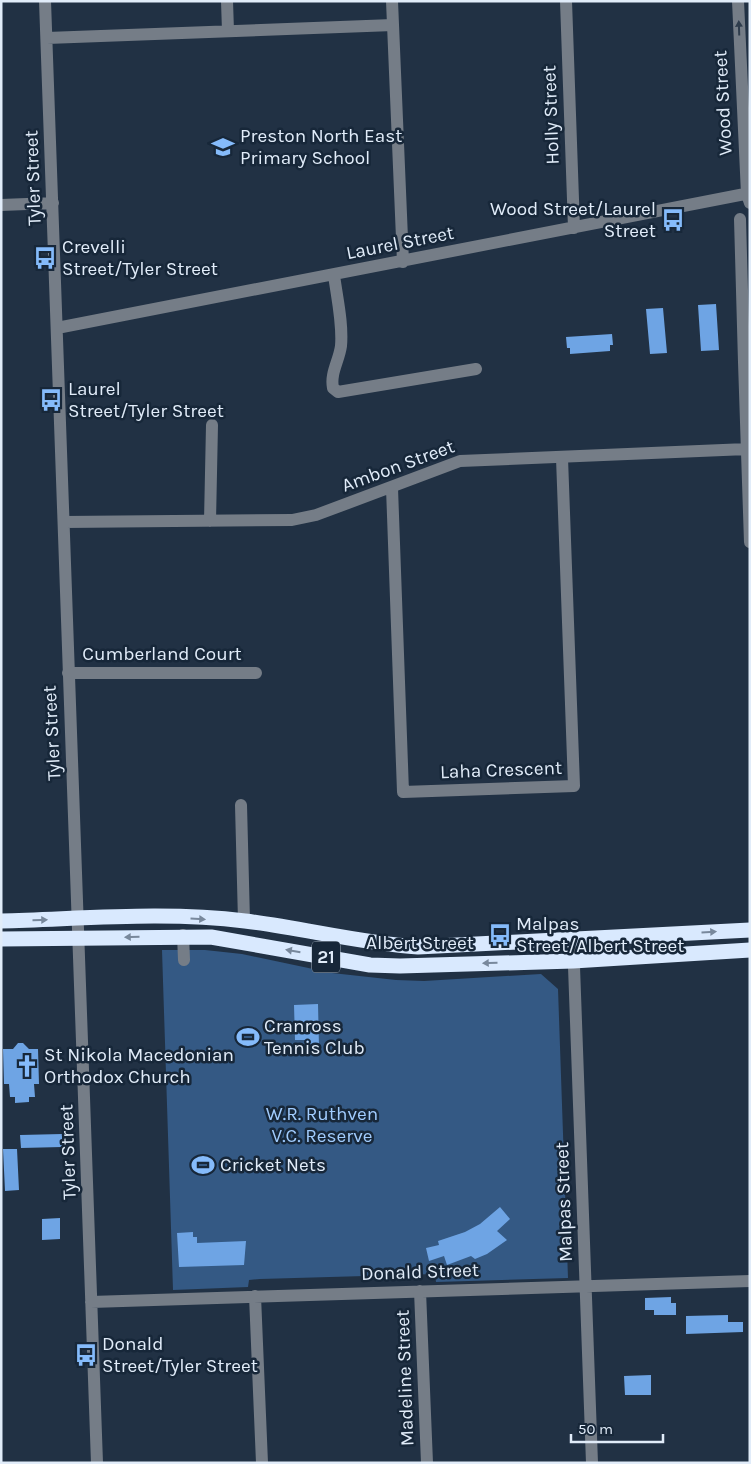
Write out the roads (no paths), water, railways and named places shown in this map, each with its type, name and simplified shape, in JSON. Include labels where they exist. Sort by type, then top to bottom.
[{"type":"highway","name":"Albert Street","points":[[1,921],[154,916],[244,921],[374,944],[418,947],[750,930]]},
{"type":"highway","name":"Albert Street","points":[[1,939],[183,935],[211,937],[370,965],[573,961],[750,950]]},
{"type":"highway","points":[[370,965],[374,944]]},
{"type":"street","name":"Tyler Street","points":[[46,1],[68,673],[79,919],[98,1463]]},
{"type":"street","points":[[227,1],[228,31]]},
{"type":"street","points":[[392,1],[403,262]]},
{"type":"street","name":"Holly Street","points":[[566,1],[574,228]]},
{"type":"street","name":"Wood Street","points":[[738,1],[745,55],[749,197]]},
{"type":"street","points":[[47,38],[393,25]]},
{"type":"street","name":"Laurel Street","points":[[57,328],[574,228],[749,197]]},
{"type":"street","points":[[1,205],[53,203]]},
{"type":"street","points":[[740,219],[747,362],[750,542]]},
{"type":"street","points":[[334,275],[341,334],[340,348],[331,379],[333,388],[338,392],[476,369]]},
{"type":"street","points":[[210,521],[212,425]]},
{"type":"street","name":"Ambon Street","points":[[64,522],[298,519],[316,515],[392,488],[460,461],[747,449]]},
{"type":"street","name":"Laha Crescent","points":[[392,488],[404,792],[574,786],[562,458]]},
{"type":"street","name":"Cumberland Court","points":[[68,673],[256,673]]},
{"type":"street","points":[[241,805],[244,921]]},
{"type":"street","points":[[183,935],[184,960]]},
{"type":"street","name":"Malpas Street","points":[[573,939],[592,1463]]},
{"type":"street","name":"Donald Street","points":[[92,1302],[750,1281]]},
{"type":"street","name":"Madeline Street","points":[[420,1291],[427,1463]]},
{"type":"street","points":[[255,1296],[262,1463]]},
{"type":"place","name":"Preston North East Primary School","points":[[223,147]]},
{"type":"place","name":"Wood Street/Laurel Street","points":[[673,220]]},
{"type":"place","name":"Crevelli Street/Tyler Street","points":[[45,258]]},
{"type":"place","name":"Laurel Street/Tyler Street","points":[[51,400]]},
{"type":"place","name":"Malpas Street/Albert Street","points":[[500,935]]},
{"type":"place","name":"Cranross Tennis Club","points":[[248,1037]]},
{"type":"place","name":"St Nikola Macedonian Orthodox Church","points":[[27,1066]]},
{"type":"place","name":"Cricket Nets","points":[[203,1165]]},
{"type":"place","name":"Donald Street/Tyler Street","points":[[86,1355]]},
{"type":"park label","name":"W.R. Ruthven V.C. Reserve","points":[[322,1125]]}]
